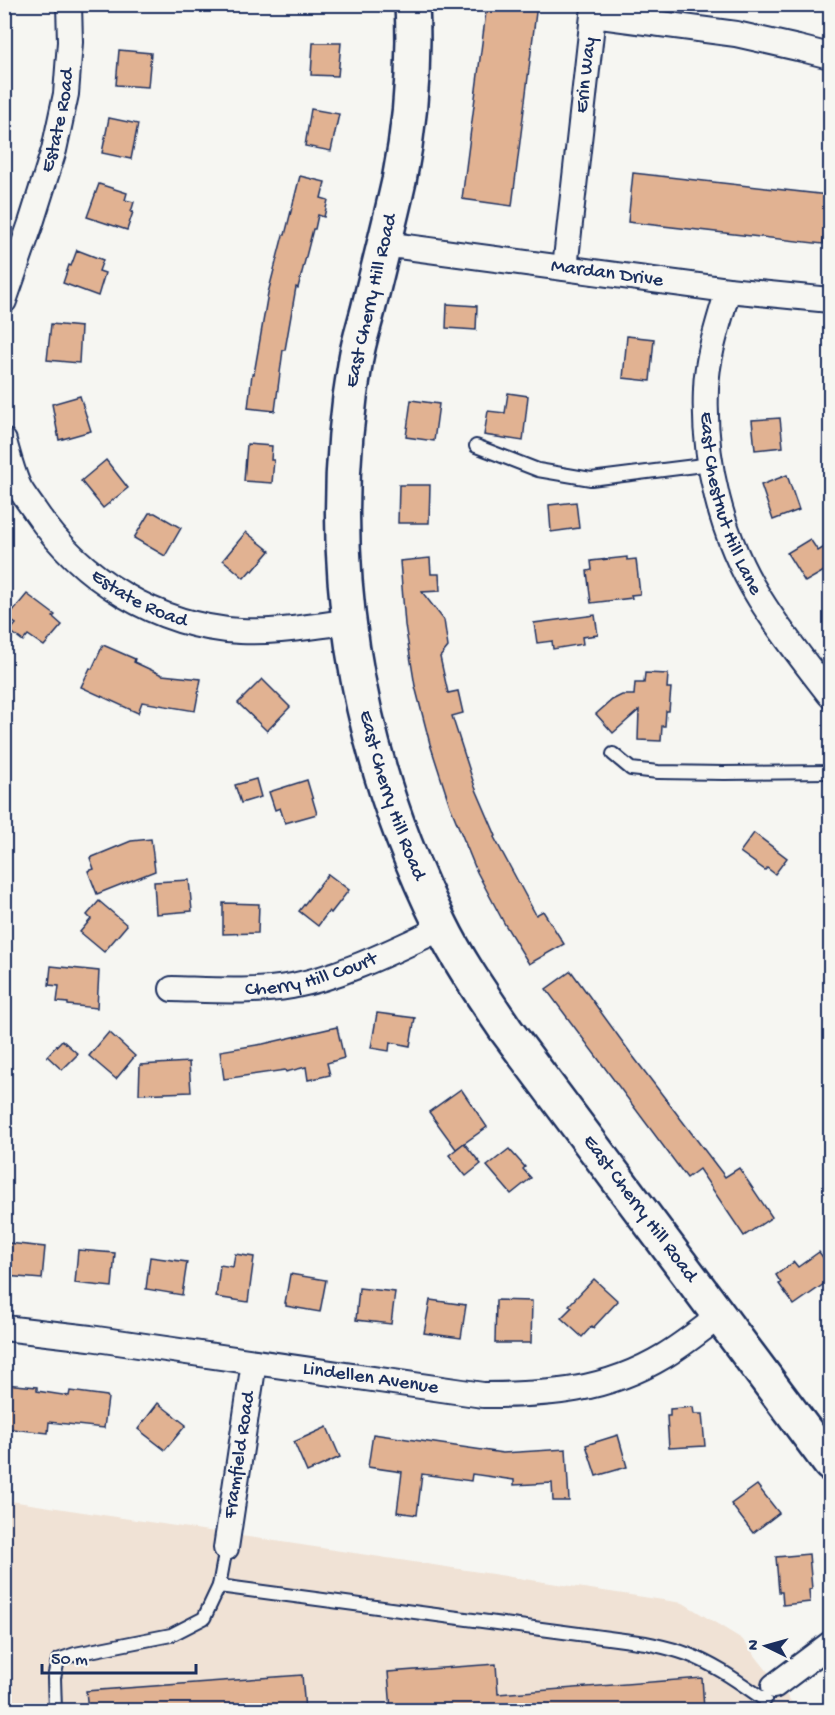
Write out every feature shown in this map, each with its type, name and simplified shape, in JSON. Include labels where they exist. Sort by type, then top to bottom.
[{"type":"main road","name":"East Cherry Hill Road","points":[[412,4],[412,74],[399,179],[357,356],[348,413],[342,480],[343,558],[348,622],[374,750],[411,858],[442,928],[474,981],[506,1030],[831,1464]]},
{"type":"street","name":"Estate Road","points":[[4,301],[54,150],[66,94],[70,42],[69,4]]},
{"type":"street","name":"Erin Way","points":[[565,268],[593,15],[736,34],[831,56]]},
{"type":"street","name":"Mardan Drive","points":[[384,244],[728,290],[831,300]]},
{"type":"street","name":"East Chestnut Hill Lane","points":[[728,290],[712,345],[706,387],[707,433],[720,511],[748,578],[779,627],[831,695]]},
{"type":"street","name":"Estate Road","points":[[4,441],[18,486],[44,524],[68,553],[99,580],[133,601],[168,617],[205,627],[240,631],[279,630],[348,622]]},
{"type":"street","name":"Cherry Hill Court","points":[[172,990],[241,991],[292,986],[372,960],[442,928]]},
{"type":"street","name":"Lindellen Avenue","points":[[4,1328],[90,1338],[483,1395],[526,1395],[564,1392],[599,1384],[632,1372],[665,1356],[720,1316]]},
{"type":"street","name":"Framfield Road","points":[[226,1548],[254,1362]]},
{"type":"street","points":[[766,1699],[831,1644]]},
{"type":"lane","points":[[476,446],[537,470],[591,479],[711,464]]},
{"type":"lane","points":[[613,753],[632,769],[658,772],[831,772]]},
{"type":"lane","points":[[55,1710],[54,1678],[58,1660],[75,1654],[171,1635],[204,1618],[219,1586],[226,1548]]},
{"type":"lane","points":[[219,1586],[646,1643],[686,1653],[729,1675],[766,1699]]},
{"type":"shaded area","points":[[4,1500],[683,1603],[742,1639],[798,1710],[5,1710]]},
{"type":"building","points":[[487,4],[537,4],[512,206],[462,199]]},
{"type":"building","points":[[313,43],[341,43],[338,76],[311,75]]},
{"type":"building","points":[[119,50],[151,53],[148,87],[116,85]]},
{"type":"building","points":[[311,109],[339,114],[331,151],[305,146]]},
{"type":"building","points":[[109,118],[138,124],[131,159],[102,153]]},
{"type":"building","points":[[633,173],[828,195],[823,244],[628,222]]},
{"type":"building","points":[[300,176],[325,182],[321,198],[328,200],[324,217],[318,215],[298,288],[296,287],[285,350],[283,350],[275,411],[248,408],[252,374],[254,374],[268,293]]},
{"type":"building","points":[[99,184],[127,193],[125,200],[134,202],[127,230],[87,217]]},
{"type":"building","points":[[77,250],[103,260],[99,271],[105,273],[98,296],[63,283]]},
{"type":"building","points":[[447,304],[477,306],[476,330],[446,328]]},
{"type":"building","points":[[51,324],[81,327],[79,363],[47,360]]},
{"type":"building","points":[[627,336],[654,339],[650,381],[623,378]]},
{"type":"building","points":[[508,393],[528,396],[523,441],[484,435],[488,411],[505,413]]},
{"type":"building","points":[[80,396],[91,431],[59,440],[52,404]]},
{"type":"building","points":[[411,400],[439,404],[434,441],[406,437]]},
{"type":"building","points":[[780,418],[783,447],[755,450],[752,420]]},
{"type":"building","points":[[247,444],[272,446],[271,460],[274,460],[272,483],[244,481]]},
{"type":"building","points":[[106,460],[128,488],[103,508],[81,481]]},
{"type":"building","points":[[787,475],[799,510],[773,520],[761,485]]},
{"type":"building","points":[[399,485],[430,485],[429,523],[398,523]]},
{"type":"building","points":[[576,502],[579,528],[551,532],[549,505]]},
{"type":"building","points":[[149,513],[155,513],[181,528],[165,556],[134,538]]},
{"type":"building","points":[[246,532],[270,551],[244,578],[223,560]]},
{"type":"building","points":[[810,539],[818,551],[831,543],[831,567],[805,582],[787,553]]},
{"type":"building","points":[[627,557],[627,560],[636,559],[640,594],[631,595],[632,598],[591,603],[587,571],[592,570],[591,561]]},
{"type":"building","points":[[430,558],[431,574],[439,574],[440,591],[422,592],[444,620],[448,647],[440,657],[448,693],[458,691],[463,713],[452,716],[475,787],[496,836],[494,837],[536,915],[543,911],[564,944],[529,964],[477,872],[450,806],[430,744],[415,686],[405,625],[400,561]]},
{"type":"building","points":[[27,594],[55,615],[53,617],[62,625],[44,646],[28,635],[23,641],[10,631],[16,624],[7,618]]},
{"type":"building","points":[[595,615],[598,635],[582,637],[583,644],[553,649],[552,641],[537,643],[534,623]]},
{"type":"building","points":[[103,645],[135,659],[134,662],[162,675],[201,679],[195,711],[142,702],[138,713],[81,687]]},
{"type":"building","points":[[645,673],[668,674],[667,688],[671,688],[669,711],[666,711],[665,726],[662,726],[661,741],[638,740],[639,710],[613,733],[596,714],[612,700],[622,695],[634,695],[635,683],[644,683]]},
{"type":"building","points":[[262,679],[290,707],[267,731],[238,703]]},
{"type":"building","points":[[256,779],[261,797],[241,803],[235,785]]},
{"type":"building","points":[[307,780],[317,814],[285,823],[280,808],[275,810],[269,792]]},
{"type":"building","points":[[754,833],[787,858],[775,874],[767,868],[765,870],[740,852]]},
{"type":"building","points":[[151,839],[155,871],[97,894],[88,871],[94,869],[90,858],[131,841]]},
{"type":"building","points":[[328,874],[349,890],[318,926],[299,911]]},
{"type":"building","points":[[189,880],[192,911],[156,914],[154,882]]},
{"type":"building","points":[[99,901],[127,925],[104,952],[80,932],[91,919],[87,915]]},
{"type":"building","points":[[223,903],[259,904],[258,933],[223,934]]},
{"type":"building","points":[[51,966],[99,971],[97,1008],[57,1002],[59,986],[49,985]]},
{"type":"building","points":[[571,971],[725,1177],[739,1168],[772,1217],[744,1236],[699,1169],[687,1178],[546,989]]},
{"type":"building","points":[[377,1013],[415,1018],[410,1046],[390,1042],[389,1051],[371,1048]]},
{"type":"building","points":[[337,1027],[344,1058],[327,1063],[330,1075],[308,1080],[306,1067],[286,1072],[285,1070],[224,1079],[220,1051]]},
{"type":"building","points":[[109,1032],[135,1056],[116,1079],[89,1056]]},
{"type":"building","points":[[62,1040],[78,1054],[62,1070],[47,1056]]},
{"type":"building","points":[[189,1062],[191,1092],[139,1094],[140,1065]]},
{"type":"building","points":[[461,1089],[487,1127],[456,1149],[429,1112]]},
{"type":"building","points":[[464,1143],[481,1164],[466,1176],[449,1155]]},
{"type":"building","points":[[509,1149],[525,1167],[523,1169],[531,1178],[511,1194],[487,1166]]},
{"type":"building","points":[[8,1243],[45,1247],[42,1279],[5,1276]]},
{"type":"building","points":[[78,1250],[115,1253],[112,1287],[75,1283]]},
{"type":"building","points":[[819,1252],[831,1268],[831,1279],[794,1305],[779,1284],[781,1283],[776,1275],[794,1262],[798,1267]]},
{"type":"building","points":[[235,1254],[254,1257],[248,1302],[216,1297],[220,1265],[233,1267]]},
{"type":"building","points":[[150,1257],[187,1262],[182,1295],[146,1289]]},
{"type":"building","points":[[290,1274],[326,1280],[320,1312],[286,1306]]},
{"type":"building","points":[[594,1279],[618,1301],[582,1337],[561,1318],[572,1307],[569,1305]]},
{"type":"building","points":[[359,1288],[395,1292],[391,1324],[356,1320]]},
{"type":"building","points":[[430,1300],[466,1305],[461,1338],[424,1333]]},
{"type":"building","points":[[496,1300],[532,1301],[531,1343],[495,1343]]},
{"type":"building","points":[[4,1384],[37,1387],[37,1391],[69,1396],[70,1391],[107,1396],[104,1428],[49,1422],[48,1433],[4,1428]]},
{"type":"building","points":[[158,1403],[186,1425],[165,1450],[138,1429]]},
{"type":"building","points":[[693,1407],[694,1414],[702,1414],[705,1446],[669,1448],[667,1416],[670,1416],[670,1409]]},
{"type":"building","points":[[327,1427],[340,1457],[307,1472],[294,1442]]},
{"type":"building","points":[[373,1434],[503,1453],[566,1449],[569,1501],[553,1501],[552,1483],[514,1485],[514,1480],[472,1474],[471,1481],[422,1474],[417,1515],[397,1512],[402,1472],[368,1467]]},
{"type":"building","points":[[618,1435],[627,1467],[596,1476],[586,1445]]},
{"type":"building","points":[[757,1485],[779,1513],[753,1533],[731,1504]]},
{"type":"building","points":[[809,1554],[812,1589],[809,1590],[810,1602],[783,1605],[782,1592],[779,1592],[776,1557]]},
{"type":"building","points":[[496,1664],[498,1694],[702,1678],[704,1710],[391,1710],[388,1672]]},
{"type":"building","points":[[302,1675],[305,1710],[88,1710],[86,1691]]}]
